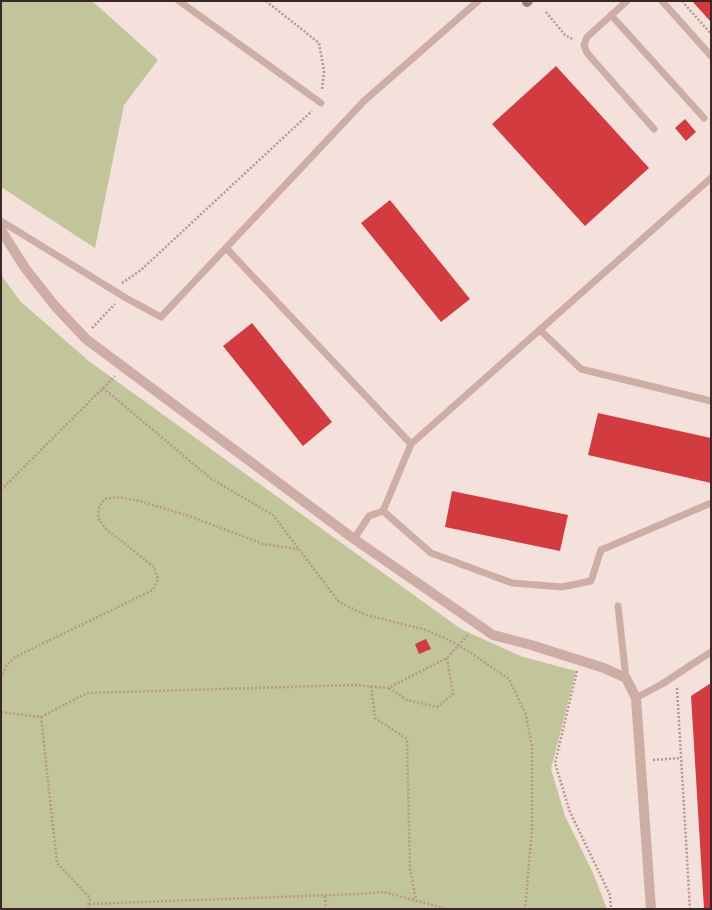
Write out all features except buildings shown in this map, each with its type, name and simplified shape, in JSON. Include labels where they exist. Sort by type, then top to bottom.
[{"type":"street","points":[[1,230],[26,268],[55,306],[84,337],[354,539],[493,635],[531,645],[604,668],[626,678],[636,698],[650,909]]},
{"type":"lane","points":[[179,1],[321,103]]},
{"type":"lane","points":[[1,221],[111,290],[161,317],[364,101],[478,1]]},
{"type":"lane","points":[[628,1],[587,37],[584,45],[586,53],[654,129]]},
{"type":"lane","points":[[662,1],[711,56]]},
{"type":"lane","points":[[611,16],[704,118]]},
{"type":"lane","points":[[354,539],[369,516],[383,511],[411,444],[711,178]]},
{"type":"lane","points":[[226,248],[411,444]]},
{"type":"lane","points":[[540,330],[581,369],[711,401]]},
{"type":"lane","points":[[383,511],[431,553],[512,583],[562,587],[591,581],[601,550],[711,502]]},
{"type":"lane","points":[[618,606],[626,678]]},
{"type":"lane","points":[[636,698],[662,684],[711,652]]},
{"type":"path","points":[[111,290],[141,270],[321,103],[324,71],[319,43],[266,1]]},
{"type":"path","points":[[682,1],[711,34]]},
{"type":"path","points":[[546,12],[565,35],[584,45]]},
{"type":"path","points":[[84,337],[122,296]]},
{"type":"path","points":[[1,490],[124,367]]},
{"type":"path","points":[[103,388],[210,478],[273,515],[339,602],[366,615],[426,630],[458,645],[509,679],[526,715],[532,747],[532,829],[525,909]]},
{"type":"path","points":[[1,678],[6,666],[15,658],[153,590],[158,580],[154,567],[106,529],[98,518],[99,506],[104,499],[119,497],[140,501],[192,517],[263,544],[299,549]]},
{"type":"path","points":[[388,688],[447,658],[477,624]]},
{"type":"path","points":[[1,712],[41,717],[87,693],[347,685],[388,688],[407,700],[437,707],[453,694],[447,658]]},
{"type":"path","points":[[580,661],[555,763],[570,812],[610,895],[611,909]]},
{"type":"path","points":[[371,686],[375,718],[407,739],[410,868],[416,900]]},
{"type":"path","points":[[677,686],[690,909]]},
{"type":"path","points":[[41,717],[57,864],[90,898],[88,909]]},
{"type":"path","points":[[641,762],[681,758]]},
{"type":"path","points":[[89,904],[325,896],[384,892],[447,909]]},
{"type":"path","points":[[325,896],[326,909]]},
{"type":"green space","points":[[1,1],[92,1],[158,60],[124,105],[95,248],[1,187]]},
{"type":"green space","points":[[1,275],[21,302],[90,362],[461,629],[523,657],[576,671],[551,769],[565,816],[593,873],[607,909],[1,909]]}]
